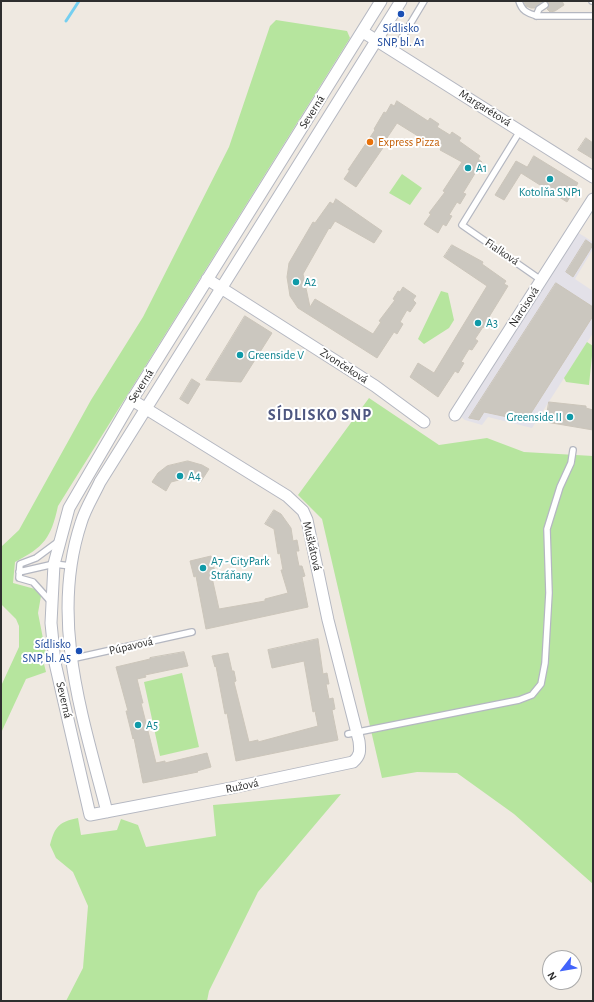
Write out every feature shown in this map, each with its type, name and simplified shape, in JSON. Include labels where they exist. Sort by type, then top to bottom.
[{"type":"street","name":"Severná","points":[[90,815],[55,663],[52,634],[51,602],[54,564],[69,508],[132,400],[381,1]]},
{"type":"street","name":"Severná","points":[[107,812],[79,704],[71,659],[66,616],[70,566],[84,516],[100,482],[401,1]]},
{"type":"street","name":"Margarétová","points":[[363,32],[394,50],[593,178]]},
{"type":"street","name":"Narcisová","points":[[455,414],[593,199]]},
{"type":"street","name":"Zvončeková","points":[[207,279],[375,386],[424,422]]},
{"type":"street","name":"Muškátová","points":[[132,400],[288,496],[303,510],[354,735]]},
{"type":"street","points":[[55,663],[71,659]]},
{"type":"street","name":"Ružová","points":[[90,815],[231,788],[353,762],[358,757],[360,750],[354,735]]},
{"type":"lane","points":[[394,50],[424,1]]},
{"type":"lane","points":[[519,1],[521,8],[529,14],[536,16],[591,16],[593,10]]},
{"type":"lane","points":[[536,16],[540,9],[546,6]]},
{"type":"lane","name":"Fialková","points":[[520,131],[462,226],[541,280]]},
{"type":"lane","points":[[354,735],[519,700],[532,695],[541,684],[545,663],[549,594],[547,529],[560,487],[571,464],[573,450]]},
{"type":"lane","points":[[51,602],[33,582],[19,578],[20,564],[36,558],[59,541]]},
{"type":"lane","points":[[19,572],[54,564],[70,566]]},
{"type":"lane","name":"Púpavová","points":[[71,659],[192,632]]},
{"type":"shaded area","points":[[577,232],[593,242],[593,249],[575,279],[593,291],[593,333],[532,428],[488,417],[482,425],[465,420],[461,417]]},
{"type":"green space","points":[[276,20],[347,31],[350,38],[58,506],[49,534],[40,546],[15,562],[13,583],[35,589],[41,596],[38,613],[46,654],[42,656],[46,672],[26,679],[1,733],[1,686],[19,647],[19,626],[16,619],[1,604],[1,547],[19,530],[91,400],[143,317],[229,147],[270,26]]},
{"type":"green space","points":[[402,174],[422,188],[410,205],[389,193]]},
{"type":"green space","points":[[441,291],[448,293],[454,320],[449,328],[424,344],[418,339]]},
{"type":"green space","points":[[587,342],[593,346],[589,385],[566,382],[564,378]]},
{"type":"green space","points":[[369,398],[439,445],[487,438],[524,452],[593,456],[593,884],[514,814],[457,773],[417,772],[382,778],[322,519],[298,495]]},
{"type":"green space","points":[[182,673],[199,747],[160,756],[144,682]]},
{"type":"green space","points":[[341,794],[258,892],[209,991],[207,1001],[66,1001],[83,968],[88,906],[73,872],[56,858],[50,845],[56,829],[62,823],[78,818],[81,835],[117,830],[121,819],[138,825],[146,847],[216,836],[213,805]]},
{"type":"building","points":[[524,1],[544,1],[535,8],[531,8],[526,6]]},
{"type":"building","points":[[546,1],[562,1],[564,5],[555,11],[550,12],[547,9],[549,3]]},
{"type":"building","name":"A1","points":[[397,101],[428,121],[430,118],[439,124],[437,127],[450,135],[452,132],[461,138],[459,141],[480,156],[478,159],[482,162],[463,193],[466,194],[460,204],[457,202],[449,215],[452,216],[446,226],[443,224],[438,233],[424,224],[431,214],[429,213],[445,192],[443,191],[462,162],[440,150],[441,148],[427,139],[426,141],[397,123],[385,141],[387,142],[356,187],[344,179],[350,170],[348,170],[375,130],[374,129],[384,112],[386,113],[391,104],[394,106]]},
{"type":"building","points":[[586,138],[593,143],[593,159],[578,150]]},
{"type":"building","name":"Kotolňa SNP1","points":[[534,156],[578,183],[567,202],[521,173],[504,200],[495,195],[516,161],[527,167]]},
{"type":"building","name":"A2","points":[[336,199],[382,231],[374,243],[335,221],[330,229],[329,228],[303,274],[310,307],[315,299],[373,334],[381,322],[379,321],[395,300],[393,299],[398,291],[400,292],[403,287],[416,296],[413,300],[416,303],[410,312],[407,310],[400,322],[403,324],[397,334],[394,332],[377,358],[298,308],[290,296],[287,277],[289,263],[313,222],[315,223],[330,202],[333,204]]},
{"type":"building","points":[[586,240],[593,245],[573,277],[566,272]]},
{"type":"building","name":"A3","points":[[452,245],[483,262],[482,264],[506,281],[504,284],[508,286],[489,317],[492,319],[486,328],[483,327],[475,339],[478,341],[472,350],[469,349],[461,362],[464,363],[458,373],[455,371],[438,397],[410,377],[418,363],[434,373],[487,286],[444,257]]},
{"type":"building","points":[[556,283],[593,307],[593,316],[526,421],[484,412],[479,420],[469,418]]},
{"type":"building","name":"Greenside V","points":[[245,316],[272,333],[241,382],[206,380]]},
{"type":"building","points":[[192,379],[200,384],[188,404],[180,399]]},
{"type":"building","name":"Greenside II","points":[[549,402],[586,406],[586,408],[593,410],[593,430],[546,422]]},
{"type":"building","name":"A4","points":[[188,461],[202,465],[209,469],[200,483],[191,477],[171,482],[166,491],[152,482],[158,473],[167,466]]},
{"type":"building","name":"A7 - CityPark Stráňany","points":[[274,510],[281,514],[291,528],[293,541],[297,540],[299,551],[296,551],[299,566],[302,566],[305,576],[302,577],[308,607],[206,629],[196,576],[194,577],[190,561],[211,556],[215,572],[211,573],[219,609],[265,601],[265,599],[288,593],[281,570],[283,570],[280,553],[278,554],[274,529],[265,524]]},
{"type":"building","points":[[318,639],[323,674],[327,673],[329,684],[326,684],[329,699],[333,698],[335,709],[332,710],[338,740],[236,761],[227,713],[225,714],[216,666],[215,667],[212,656],[228,653],[232,671],[234,671],[236,681],[234,682],[249,742],[258,740],[258,742],[318,726],[315,711],[313,712],[304,661],[272,668],[268,650]]},
{"type":"building","name":"A5","points":[[184,652],[188,666],[145,675],[146,677],[137,679],[143,703],[141,703],[156,763],[165,761],[165,763],[207,753],[211,767],[197,771],[198,772],[143,783],[134,738],[133,739],[126,711],[128,711],[116,667],[150,658]]},
{"type":"waterway","points":[[66,21],[79,1]]},
{"type":"place","name":"Sídlisko SNP, bl. A1","points":[[401,14]]},
{"type":"place","name":"Express Pizza","points":[[370,142]]},
{"type":"place","name":"A1","points":[[468,168]]},
{"type":"place","name":"Kotolňa SNP1","points":[[550,179]]},
{"type":"place","name":"A2","points":[[296,282]]},
{"type":"place","name":"A3","points":[[478,323]]},
{"type":"place","name":"Greenside V","points":[[240,355]]},
{"type":"place","name":"Greenside II","points":[[570,417]]},
{"type":"place","name":"A4","points":[[180,476]]},
{"type":"place","name":"A7 - CityPark Stráňany","points":[[203,568]]},
{"type":"place","name":"Sídlisko SNP, bl. A5","points":[[79,651]]},
{"type":"place","name":"A5","points":[[138,725]]},
{"type":"district","name":"SÍDLISKO SNP","points":[[320,415]]}]
